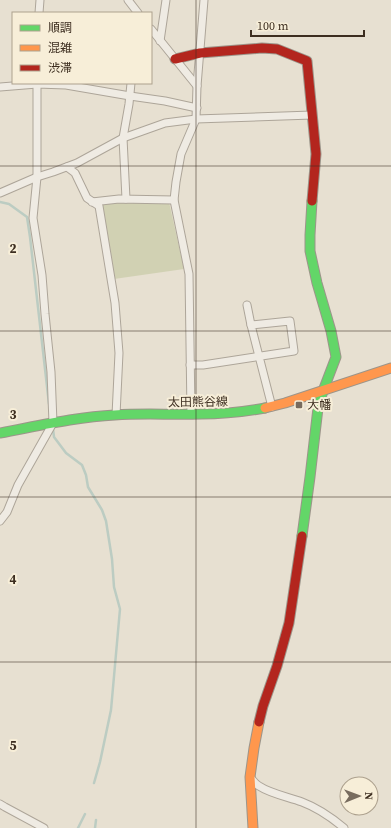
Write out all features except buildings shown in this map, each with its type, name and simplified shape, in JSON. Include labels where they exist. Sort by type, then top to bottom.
[{"type":"street","points":[[39,12],[40,0]]},
{"type":"street","points":[[128,0],[137,11]]},
{"type":"street","points":[[136,0],[137,11]]},
{"type":"street","points":[[160,41],[166,0]]},
{"type":"street","points":[[191,414],[189,274],[174,200],[182,154],[196,119],[197,86],[204,0]]},
{"type":"street","points":[[152,30],[197,86]]},
{"type":"street","points":[[175,59],[200,54],[270,48],[277,49],[307,61],[316,154],[310,251],[336,357],[318,408],[310,477],[288,623],[277,666],[264,706],[254,748],[250,777],[253,828]]},
{"type":"street","points":[[0,87],[37,84],[66,85],[166,101],[197,108]]},
{"type":"street","points":[[0,521],[7,512],[18,485],[53,423],[51,372],[42,275],[33,218],[37,177],[37,84]]},
{"type":"street","points":[[126,199],[123,138],[131,84]]},
{"type":"street","points":[[0,193],[37,177],[77,163],[123,138],[165,123],[196,119],[312,115]]},
{"type":"street","points":[[67,167],[76,173],[87,198],[99,206],[115,303],[120,353],[116,415]]},
{"type":"street","points":[[92,202],[126,199],[174,200]]},
{"type":"street","points":[[247,305],[272,407]]},
{"type":"street","points":[[190,365],[203,366],[294,352],[290,321],[251,325]]},
{"type":"street","name":"太田熊谷線","points":[[0,434],[91,417],[241,412],[272,407],[391,368]]},
{"type":"street","points":[[250,777],[257,786],[303,802],[322,811],[344,828]]},
{"type":"street","points":[[0,804],[44,828]]},
{"type":"green space","points":[[169,202],[184,269],[114,279],[101,203]]},
{"type":"waterway","points":[[0,202],[9,204],[27,217],[49,404]]},
{"type":"waterway","points":[[53,429],[54,437],[66,453],[82,465],[86,475],[88,487],[102,510],[106,521],[112,559],[114,587],[120,609],[111,710],[94,783]]},
{"type":"waterway","points":[[78,828],[85,814]]},
{"type":"waterway","points":[[95,828],[96,820]]},
{"type":"traffic: fast","points":[[302,536],[318,408],[336,357],[331,331],[317,283],[310,251],[312,201]]},
{"type":"traffic: fast","points":[[0,433],[57,422],[100,416],[136,414],[217,414],[265,408]]},
{"type":"traffic: slow","points":[[265,408],[285,403],[391,368]]},
{"type":"traffic: slow","points":[[253,828],[250,777],[259,722]]},
{"type":"traffic: jam","points":[[175,59],[200,53],[262,48],[277,49],[307,61],[316,154],[312,201]]},
{"type":"traffic: jam","points":[[259,722],[289,623],[302,536]]},
{"type":"place","name":"大幡","points":[[299,405]]}]
